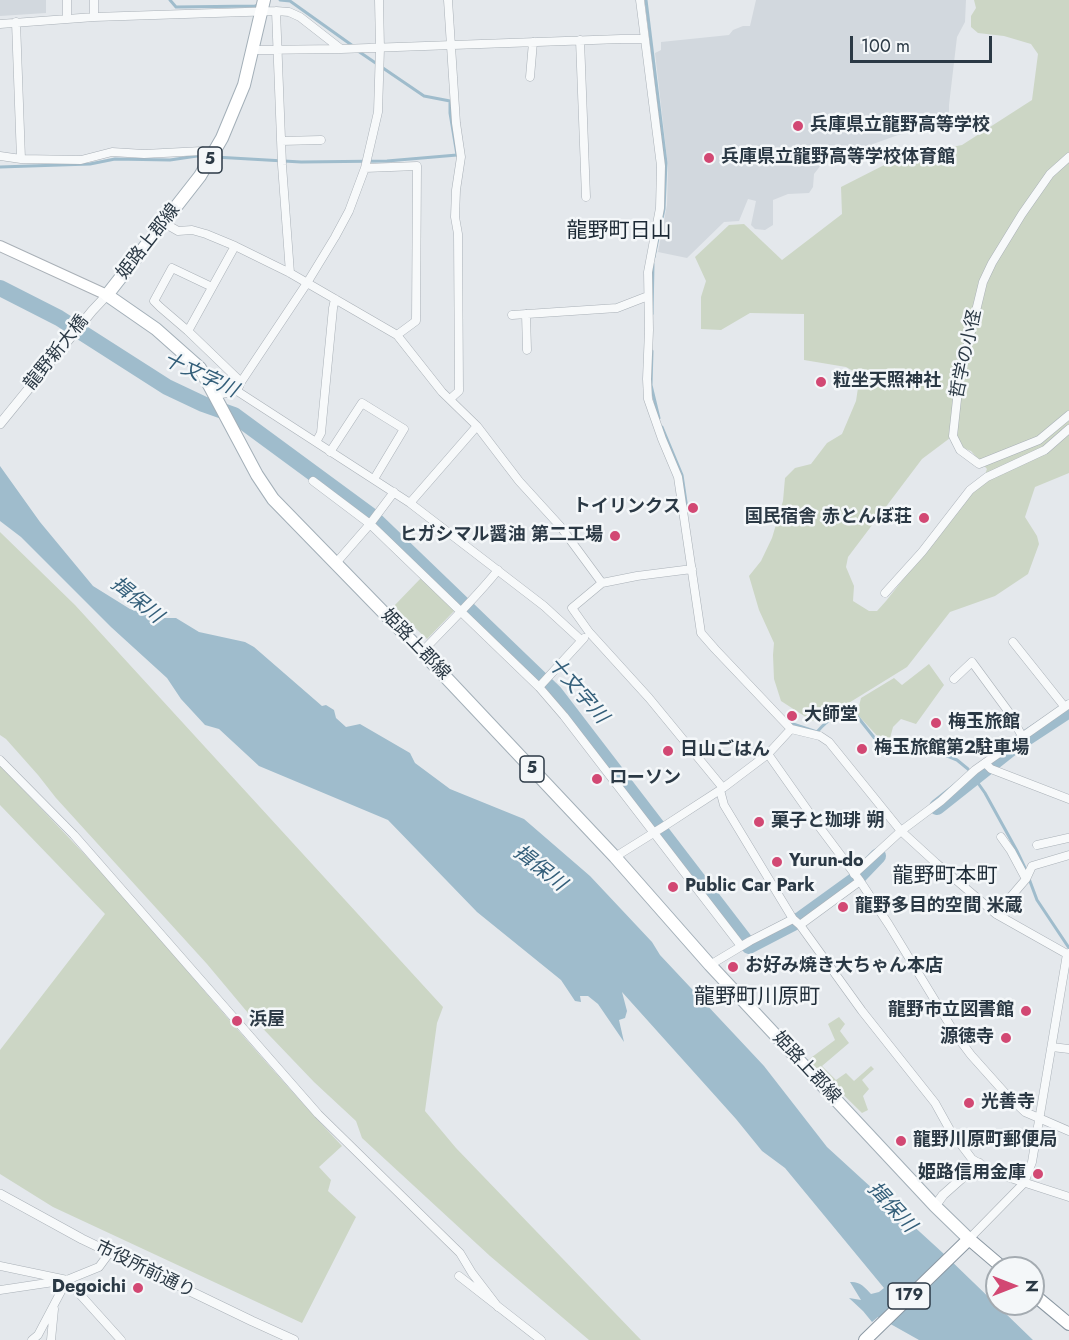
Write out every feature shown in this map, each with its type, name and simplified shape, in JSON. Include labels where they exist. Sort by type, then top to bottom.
[{"type":"main road","name":"姫路上郡線","points":[[263,5],[244,85],[222,138],[200,176],[107,295],[156,329],[200,368],[257,475],[273,499],[422,652],[615,857],[710,965],[935,1206],[989,1256]]},
{"type":"main road","points":[[0,246],[107,295]]},
{"type":"main road","name":"179","points":[[865,1340],[969,1239]]},
{"type":"main road","points":[[1045,1304],[1069,1324]]},
{"type":"street","points":[[67,0],[67,19]]},
{"type":"street","points":[[94,0],[94,17]]},
{"type":"street","points":[[237,390],[307,283],[349,211],[364,168],[378,112],[379,0]]},
{"type":"street","points":[[448,0],[456,123],[461,157],[454,216],[458,234],[459,391],[450,399]]},
{"type":"street","points":[[640,0],[661,166],[660,208],[648,272],[648,399],[678,477],[701,633],[791,729],[820,736],[829,742],[901,831],[996,914],[1068,953],[1032,1161],[1024,1183],[969,1239]]},
{"type":"street","points":[[0,24],[263,5],[300,17],[341,49]]},
{"type":"street","points":[[276,11],[282,161],[290,273]]},
{"type":"street","points":[[16,22],[21,159]]},
{"type":"street","points":[[253,50],[645,39]]},
{"type":"street","points":[[580,40],[586,197]]},
{"type":"street","points":[[530,77],[533,42]]},
{"type":"street","points":[[281,141],[321,140]]},
{"type":"street","points":[[0,156],[21,159],[81,160],[112,152],[144,154],[202,151],[212,155]]},
{"type":"street","name":"哲学の小径","points":[[1069,157],[1050,174],[1022,214],[983,282],[959,381],[953,436],[960,450],[979,464],[1039,440],[1069,415]]},
{"type":"street","points":[[364,168],[417,166],[416,321],[397,335]]},
{"type":"street","points":[[164,223],[178,231],[192,230],[235,246],[290,273],[397,335],[442,392],[477,426],[519,481],[560,526],[602,583]]},
{"type":"street","points":[[188,331],[235,246]]},
{"type":"street","points":[[212,287],[172,267],[154,301],[241,382]]},
{"type":"street","name":"龍野新大橋","points":[[0,424],[107,295]]},
{"type":"street","points":[[512,315],[617,308],[648,296]]},
{"type":"street","points":[[316,442],[321,433],[335,299]]},
{"type":"street","points":[[526,314],[527,350]]},
{"type":"street","points":[[216,395],[237,390],[394,492],[544,606],[581,640]]},
{"type":"street","points":[[330,452],[362,403],[404,429],[374,479]]},
{"type":"street","points":[[410,503],[477,426]]},
{"type":"street","points":[[885,593],[922,552],[970,490],[987,477],[1045,450],[1069,429]]},
{"type":"street","points":[[313,481],[371,523],[539,687],[564,716],[741,946]]},
{"type":"street","points":[[336,562],[371,523],[394,492]]},
{"type":"street","points":[[692,568],[602,583],[572,608],[589,632],[649,698],[721,789],[724,805],[793,919],[800,925],[862,1011],[935,1103],[950,1130],[972,1159],[995,1173],[1069,1197]]},
{"type":"street","points":[[422,652],[482,591],[498,570]]},
{"type":"street","points":[[539,687],[589,632]]},
{"type":"street","points":[[854,874],[901,831],[985,763],[1067,705],[1012,642]]},
{"type":"street","points":[[954,679],[972,662],[1008,711],[1022,736]]},
{"type":"street","points":[[615,857],[721,789],[768,754],[791,729]]},
{"type":"street","points":[[768,754],[860,881],[956,1035],[971,1055],[1025,1112],[1069,1131]]},
{"type":"street","points":[[0,760],[81,843],[318,1114],[460,1253],[472,1274],[498,1307]]},
{"type":"street","points":[[985,763],[991,769],[1069,799]]},
{"type":"street","points":[[1001,837],[1026,879]]},
{"type":"street","points":[[996,914],[1026,879],[1032,866],[1069,854],[1068,837],[1037,845]]},
{"type":"street","points":[[800,925],[860,881]]},
{"type":"street","points":[[710,965],[793,919]]},
{"type":"street","points":[[1052,1047],[1069,1049]]},
{"type":"street","points":[[935,1206],[943,1195],[979,1163]]},
{"type":"street","name":"市役所前通り","points":[[0,1194],[110,1252],[294,1340]]},
{"type":"street","points":[[0,1290],[67,1280],[99,1267],[110,1252]]},
{"type":"street","points":[[0,1266],[67,1280],[121,1340]]},
{"type":"street","points":[[459,1276],[541,1340]]},
{"type":"street","points":[[32,1340],[38,1335],[67,1280]]},
{"type":"street","points":[[51,1340],[55,1304]]},
{"type":"shaded area","points":[[0,0],[46,0],[46,13],[0,16]]},
{"type":"shaded area","name":"兵庫県立龍野高等学校","points":[[756,0],[966,0],[965,22],[957,37],[949,122],[915,129],[821,165],[814,174],[813,187],[809,193],[788,194],[773,200],[773,225],[765,230],[755,229],[751,225],[756,201],[748,199],[739,221],[724,222],[687,258],[658,252],[667,205],[668,167],[655,53],[661,50],[661,42],[729,35],[733,30],[750,26]]},
{"type":"green space","points":[[974,0],[1069,0],[1069,473],[1035,487],[1025,517],[1037,536],[1039,544],[1028,574],[995,596],[950,612],[907,667],[839,709],[812,721],[781,701],[774,679],[774,643],[759,610],[749,576],[761,561],[772,538],[783,501],[785,478],[795,468],[811,464],[827,443],[842,434],[856,401],[860,375],[846,367],[804,360],[804,314],[750,313],[721,330],[701,329],[701,297],[706,281],[695,257],[729,225],[744,224],[782,260],[842,214],[841,187],[898,158],[962,145],[1032,100],[1038,54],[1031,44],[1004,36],[978,33],[971,27],[971,16],[976,8]],"holes":[[[950,438],[952,444],[971,451],[987,469],[984,477],[886,601],[877,611],[869,611],[853,601],[854,586],[846,567],[848,557],[922,459]]]},
{"type":"green space","points":[[0,532],[75,605],[443,1007],[437,1023],[425,1111],[456,1148],[641,1340],[589,1340],[490,1256],[362,1138],[356,1121],[314,1082],[248,1013],[207,964],[0,735]]},
{"type":"green space","points":[[421,578],[455,610],[427,639],[393,607]]},
{"type":"green space","points":[[929,664],[944,685],[916,724],[901,719],[893,727],[889,742],[880,739],[857,714],[861,698],[894,678],[902,685]]},
{"type":"green space","points":[[0,765],[81,850],[260,1056],[342,1146],[319,1167],[331,1180],[328,1191],[356,1217],[302,1323],[53,1207],[0,1174],[0,1050],[105,914],[0,805]]},
{"type":"green space","points":[[839,1017],[845,1024],[840,1031],[849,1043],[822,1066],[836,1080],[846,1073],[854,1081],[871,1066],[874,1069],[862,1080],[869,1089],[863,1096],[868,1110],[862,1113],[808,1060],[835,1040],[828,1024]]},
{"type":"water","name":"揖保川","points":[[0,466],[40,522],[93,586],[130,609],[158,618],[176,618],[199,632],[245,642],[254,647],[322,706],[326,705],[334,710],[336,718],[346,727],[360,724],[410,753],[415,763],[450,789],[524,819],[590,876],[652,942],[660,955],[764,1066],[827,1147],[985,1294],[985,1316],[1008,1316],[1033,1340],[919,1340],[878,1317],[872,1322],[849,1298],[861,1300],[850,1282],[862,1285],[871,1294],[884,1288],[785,1168],[762,1151],[622,992],[627,1011],[625,1018],[619,1020],[624,1042],[598,1004],[588,996],[580,996],[581,1002],[575,1001],[561,980],[477,912],[388,820],[259,766],[219,729],[205,725],[181,699],[167,678],[111,627],[21,537],[0,521]]},
{"type":"waterway","points":[[170,0],[176,7],[259,5]]},
{"type":"waterway","points":[[280,0],[290,1],[353,46]]},
{"type":"waterway","points":[[646,0],[666,163],[664,209],[654,257]]},
{"type":"waterway","points":[[215,157],[301,162],[387,161],[457,155],[450,101],[424,96],[358,51]]},
{"type":"waterway","points":[[0,167],[90,164],[115,159],[170,160],[208,156]]},
{"type":"waterway","points":[[652,314],[653,264]]},
{"type":"waterway","name":"十文字川","points":[[0,288],[59,318],[167,387],[203,404],[234,415],[370,515],[555,693],[749,946],[801,919],[855,880],[878,856]]},
{"type":"waterway","points":[[652,351],[651,385],[659,418]]},
{"type":"waterway","points":[[662,427],[682,475],[687,509]]},
{"type":"waterway","name":"十文字川","points":[[937,807],[1014,746],[1069,710]]},
{"type":"waterway","points":[[790,723],[817,732],[826,722],[834,718],[857,716],[876,740],[887,745],[940,753],[957,760],[968,769],[985,793],[1017,851],[1037,900],[1069,948]]},
{"type":"place","name":"兵庫県立龍野高等学校","points":[[798,126]]},
{"type":"place","name":"兵庫県立龍野高等学校体育館","points":[[709,158]]},
{"type":"place","name":"粒坐天照神社","points":[[821,382]]},
{"type":"place","name":"トイリンクス","points":[[693,508]]},
{"type":"place","name":"国民宿舎 赤とんぼ荘","points":[[924,518]]},
{"type":"place","name":"ヒガシマル醤油 第二工場","points":[[615,536]]},
{"type":"place","name":"大師堂","points":[[792,716]]},
{"type":"place","name":"梅玉旅館","points":[[936,723]]},
{"type":"place","name":"梅玉旅館第２駐車場","points":[[862,749]]},
{"type":"place","name":"日山ごはん","points":[[668,751]]},
{"type":"place","name":"ローソン","points":[[597,779]]},
{"type":"place","name":"菓子と珈琲 朔","points":[[759,822]]},
{"type":"place","name":"Yurun-do","points":[[777,862]]},
{"type":"place","name":"Public Car Park","points":[[673,887]]},
{"type":"place","name":"龍野多目的空間 米蔵","points":[[843,907]]},
{"type":"place","name":"お好み焼き大ちゃん本店","points":[[733,967]]},
{"type":"place","name":"龍野市立図書館","points":[[1026,1011]]},
{"type":"place","name":"浜屋","points":[[237,1021]]},
{"type":"place","name":"源徳寺","points":[[1006,1038]]},
{"type":"place","name":"光善寺","points":[[969,1103]]},
{"type":"place","name":"龍野川原町郵便局","points":[[901,1141]]},
{"type":"place","name":"姫路信用金庫","points":[[1038,1174]]},
{"type":"place","name":"Degoichi","points":[[138,1288]]},
{"type":"district","name":"龍野町日山","points":[[619,232]]},
{"type":"district","name":"龍野町本町","points":[[945,877]]},
{"type":"district","name":"龍野町川原町","points":[[757,998]]}]
